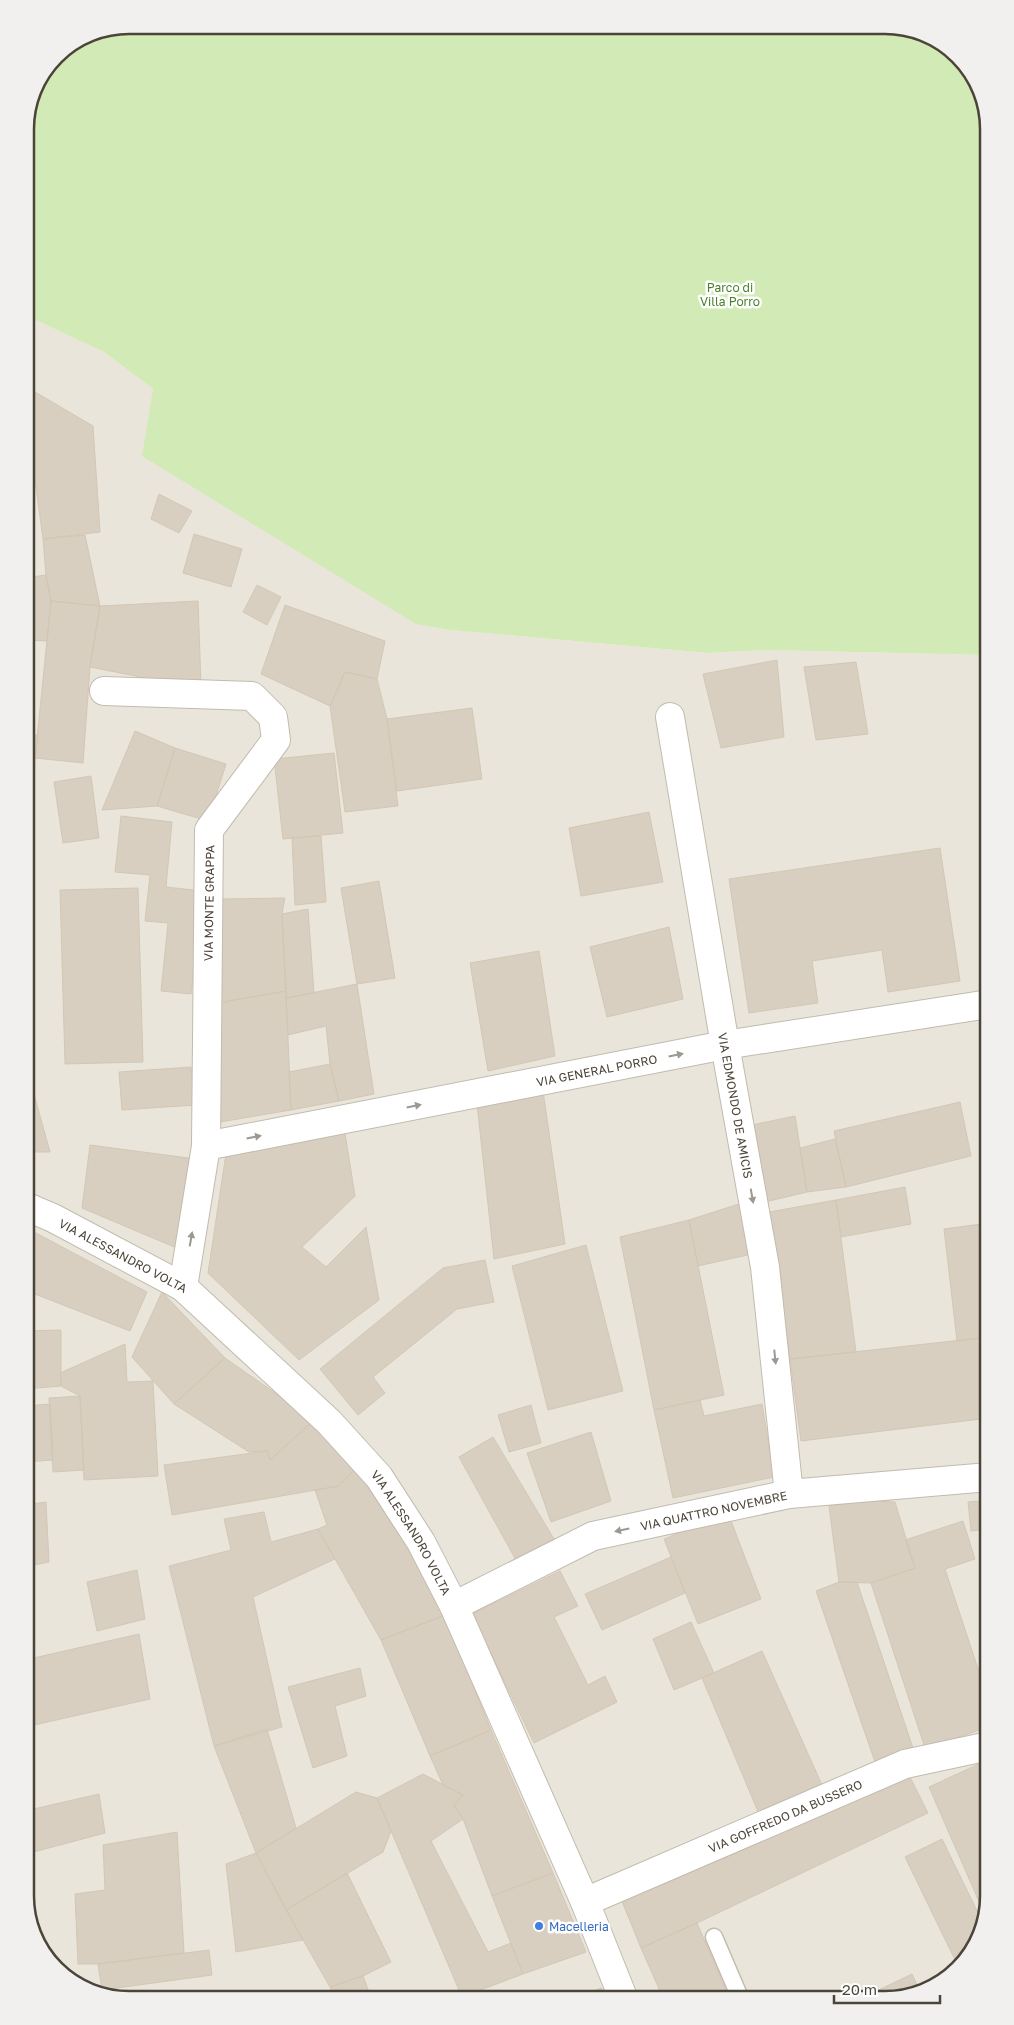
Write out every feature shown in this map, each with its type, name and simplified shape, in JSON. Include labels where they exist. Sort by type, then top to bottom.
[{"type":"street","name":"VIA MONTE GRAPPA","points":[[104,691],[252,696],[273,717],[276,740],[209,830],[206,1146],[183,1287]]},
{"type":"street","name":"VIA EDMONDO DE AMICIS","points":[[670,717],[725,1045],[765,1267],[789,1494]]},
{"type":"street","name":"VIA GENERAL PORRO","points":[[206,1146],[725,1045],[980,1005]]},
{"type":"street","name":"VIA ALESSANDRO VOLTA","points":[[34,1210],[54,1218],[183,1287],[329,1422],[378,1477],[420,1542],[454,1606],[585,1902],[620,1991]]},
{"type":"street","name":"VIA QUATTRO NOVEMBRE","points":[[454,1606],[593,1536],[789,1494],[980,1478]]},
{"type":"street","name":"VIA GOFFREDO DA BUSSERO","points":[[585,1902],[905,1764],[980,1748]]},
{"type":"lane","points":[[714,1937],[738,1991]]},
{"type":"shaded area","points":[[34,319],[104,352],[153,389],[451,630],[708,653],[766,650],[980,655],[980,1897],[977,1921],[973,1933],[957,1959],[933,1979],[910,1988],[886,1991],[122,1991],[104,1988],[81,1979],[61,1964],[46,1944],[37,1921],[34,1903]]},
{"type":"green space","name":"Parco di Villa Porro","points":[[122,34],[892,34],[916,39],[938,50],[957,66],[968,81],[973,92],[979,116],[980,655],[766,650],[708,653],[451,630],[416,624],[142,456],[153,389],[104,352],[34,319],[34,122],[37,104],[44,87],[57,66],[81,46],[92,41]]},
{"type":"building","points":[[34,391],[93,426],[100,532],[43,539],[34,472]]},
{"type":"building","points":[[159,494],[192,511],[179,533],[151,519]]},
{"type":"building","points":[[194,534],[242,549],[231,587],[183,573]]},
{"type":"building","points":[[85,535],[100,606],[51,601],[46,575],[43,539]]},
{"type":"building","points":[[46,575],[51,601],[47,641],[34,640],[34,577]]},
{"type":"building","points":[[257,585],[281,597],[267,625],[243,612]]},
{"type":"building","points":[[51,601],[100,606],[90,667],[83,763],[35,758]]},
{"type":"building","points":[[198,601],[201,685],[151,679],[90,667],[100,606]]},
{"type":"building","points":[[285,605],[385,641],[377,679],[345,672],[330,706],[261,674]]},
{"type":"building","points":[[777,660],[784,737],[721,748],[703,674]]},
{"type":"building","points":[[856,662],[868,734],[816,740],[804,667]]},
{"type":"building","points":[[345,672],[377,679],[387,719],[398,806],[345,812],[330,706]]},
{"type":"building","points":[[472,708],[482,779],[397,791],[387,719]]},
{"type":"building","points":[[135,731],[175,748],[157,806],[102,810]]},
{"type":"building","points":[[34,735],[38,735],[34,781]]},
{"type":"building","points":[[175,748],[226,764],[208,821],[157,806]]},
{"type":"building","points":[[334,753],[343,833],[283,839],[274,759]]},
{"type":"building","points":[[91,776],[99,838],[63,843],[54,782]]},
{"type":"building","points":[[649,812],[663,882],[581,896],[569,828]]},
{"type":"building","points":[[121,816],[172,822],[166,887],[202,891],[191,994],[161,991],[168,923],[145,921],[150,875],[115,872]]},
{"type":"building","points":[[321,836],[326,902],[295,905],[292,838]]},
{"type":"building","points":[[940,848],[960,981],[888,992],[882,950],[812,961],[818,1003],[749,1013],[729,879]]},
{"type":"building","points":[[379,881],[395,978],[357,984],[341,888]]},
{"type":"building","points":[[138,888],[143,1062],[65,1064],[60,890]]},
{"type":"building","points":[[285,898],[282,914],[286,991],[217,1003],[222,899]]},
{"type":"building","points":[[308,909],[314,993],[286,998],[282,914]]},
{"type":"building","points":[[669,927],[683,999],[607,1017],[590,947]]},
{"type":"building","points":[[539,951],[555,1056],[488,1071],[470,963]]},
{"type":"building","points":[[357,984],[374,1094],[339,1101],[330,1064],[326,1026],[288,1035],[286,998]]},
{"type":"building","points":[[286,991],[291,1110],[214,1123],[217,1003]]},
{"type":"building","points":[[330,1064],[339,1101],[291,1110],[289,1072]]},
{"type":"building","points":[[191,1067],[195,1105],[122,1110],[119,1072]]},
{"type":"building","points":[[543,1091],[565,1244],[494,1259],[477,1104]]},
{"type":"building","points":[[34,1094],[50,1152],[34,1152]]},
{"type":"building","points":[[960,1102],[971,1156],[846,1187],[834,1131]]},
{"type":"building","points":[[795,1116],[807,1192],[765,1202],[752,1125]]},
{"type":"building","points":[[344,1127],[355,1196],[302,1247],[326,1267],[366,1227],[379,1300],[299,1360],[208,1273],[227,1147]]},
{"type":"building","points":[[835,1139],[846,1187],[807,1192],[800,1148]]},
{"type":"building","points":[[90,1145],[196,1159],[179,1249],[82,1208]]},
{"type":"building","points":[[905,1187],[911,1224],[841,1237],[836,1200]]},
{"type":"building","points":[[836,1200],[856,1352],[790,1359],[769,1212]]},
{"type":"building","points":[[742,1203],[752,1254],[698,1266],[689,1220]]},
{"type":"building","points":[[689,1220],[724,1395],[654,1410],[620,1237]]},
{"type":"building","points":[[980,1224],[980,1338],[957,1341],[944,1229]]},
{"type":"building","points":[[34,1232],[147,1292],[130,1331],[34,1294]]},
{"type":"building","points":[[586,1245],[623,1391],[548,1410],[512,1266]]},
{"type":"building","points":[[485,1260],[494,1302],[457,1309],[373,1377],[385,1393],[358,1415],[320,1369],[443,1268]]},
{"type":"building","points":[[162,1292],[225,1358],[174,1404],[132,1357]]},
{"type":"building","points":[[61,1330],[61,1386],[34,1388],[34,1331]]},
{"type":"building","points":[[980,1338],[980,1419],[801,1441],[790,1359]]},
{"type":"building","points":[[125,1344],[127,1382],[153,1381],[158,1476],[84,1480],[80,1396],[61,1386],[60,1373]]},
{"type":"building","points":[[225,1358],[314,1420],[270,1460],[267,1451],[249,1452],[174,1404]]},
{"type":"building","points":[[80,1396],[84,1470],[53,1472],[49,1398]]},
{"type":"building","points":[[700,1400],[704,1416],[762,1404],[774,1477],[673,1498],[654,1410]]},
{"type":"building","points":[[50,1404],[53,1460],[34,1461],[34,1405]]},
{"type":"building","points":[[531,1405],[541,1443],[509,1452],[498,1415]]},
{"type":"building","points":[[314,1420],[357,1467],[339,1486],[172,1515],[164,1465],[267,1451],[270,1460]]},
{"type":"building","points":[[591,1432],[611,1501],[551,1522],[527,1453]]},
{"type":"building","points":[[493,1437],[554,1539],[517,1562],[459,1457]]},
{"type":"building","points":[[357,1467],[387,1508],[445,1615],[381,1640],[318,1529],[327,1525],[315,1490],[339,1486]]},
{"type":"building","points":[[828,1499],[895,1502],[915,1568],[871,1583],[839,1582]]},
{"type":"building","points":[[980,1501],[980,1530],[971,1531],[968,1502]]},
{"type":"building","points":[[46,1502],[49,1562],[34,1565],[34,1504]]},
{"type":"building","points":[[264,1512],[271,1542],[318,1529],[335,1559],[253,1597],[282,1727],[214,1746],[169,1566],[231,1550],[224,1519]]},
{"type":"building","points":[[728,1513],[761,1599],[698,1624],[664,1539]]},
{"type":"building","points":[[963,1521],[975,1559],[945,1569],[980,1675],[980,1730],[925,1748],[871,1583],[915,1568],[905,1540]]},
{"type":"building","points":[[671,1557],[685,1593],[602,1630],[585,1594]]},
{"type":"building","points":[[137,1570],[145,1619],[97,1631],[87,1582]]},
{"type":"building","points":[[560,1571],[578,1606],[554,1617],[588,1685],[605,1676],[617,1702],[534,1743],[472,1614]]},
{"type":"building","points":[[839,1582],[857,1582],[913,1748],[875,1762],[816,1591]]},
{"type":"building","points":[[445,1615],[491,1730],[430,1756],[381,1640]]},
{"type":"building","points":[[691,1622],[714,1673],[674,1690],[653,1639]]},
{"type":"building","points":[[139,1634],[150,1699],[34,1725],[34,1658]]},
{"type":"building","points":[[762,1651],[822,1785],[759,1814],[702,1678]]},
{"type":"building","points":[[360,1668],[366,1696],[335,1706],[347,1756],[313,1768],[288,1687]]},
{"type":"building","points":[[267,1729],[296,1828],[256,1853],[214,1746]]},
{"type":"building","points":[[491,1730],[553,1873],[492,1896],[463,1819],[454,1805],[463,1795],[443,1785],[430,1756]]},
{"type":"building","points":[[980,1763],[980,1903],[929,1787]]},
{"type":"building","points":[[907,1771],[928,1813],[641,1948],[621,1899]]},
{"type":"building","points":[[423,1774],[463,1795],[454,1805],[463,1819],[431,1841],[488,1952],[511,1943],[523,1974],[478,1991],[459,1991],[377,1798]]},
{"type":"building","points":[[356,1792],[377,1798],[391,1831],[383,1852],[286,1910],[256,1853]]},
{"type":"building","points":[[99,1794],[105,1833],[34,1852],[34,1809]]},
{"type":"building","points":[[177,1832],[184,1953],[98,1964],[78,1964],[75,1894],[105,1890],[103,1845]]},
{"type":"building","points":[[942,1839],[978,1913],[973,1933],[955,1961],[905,1857]]},
{"type":"building","points":[[256,1853],[303,1940],[236,1952],[226,1864]]},
{"type":"building","points":[[347,1873],[391,1962],[363,1976],[330,1987],[286,1910]]},
{"type":"building","points":[[553,1873],[586,1952],[523,1974],[492,1896]]},
{"type":"building","points":[[697,1923],[726,1991],[660,1991],[641,1948]]},
{"type":"building","points":[[209,1950],[212,1975],[110,1989],[102,1987],[98,1964]]},
{"type":"building","points":[[912,1974],[917,1986],[898,1990],[877,1991]]},
{"type":"building","points":[[363,1976],[369,1991],[332,1991],[330,1987]]},
{"type":"place","name":"Macelleria","points":[[539,1926]]}]
